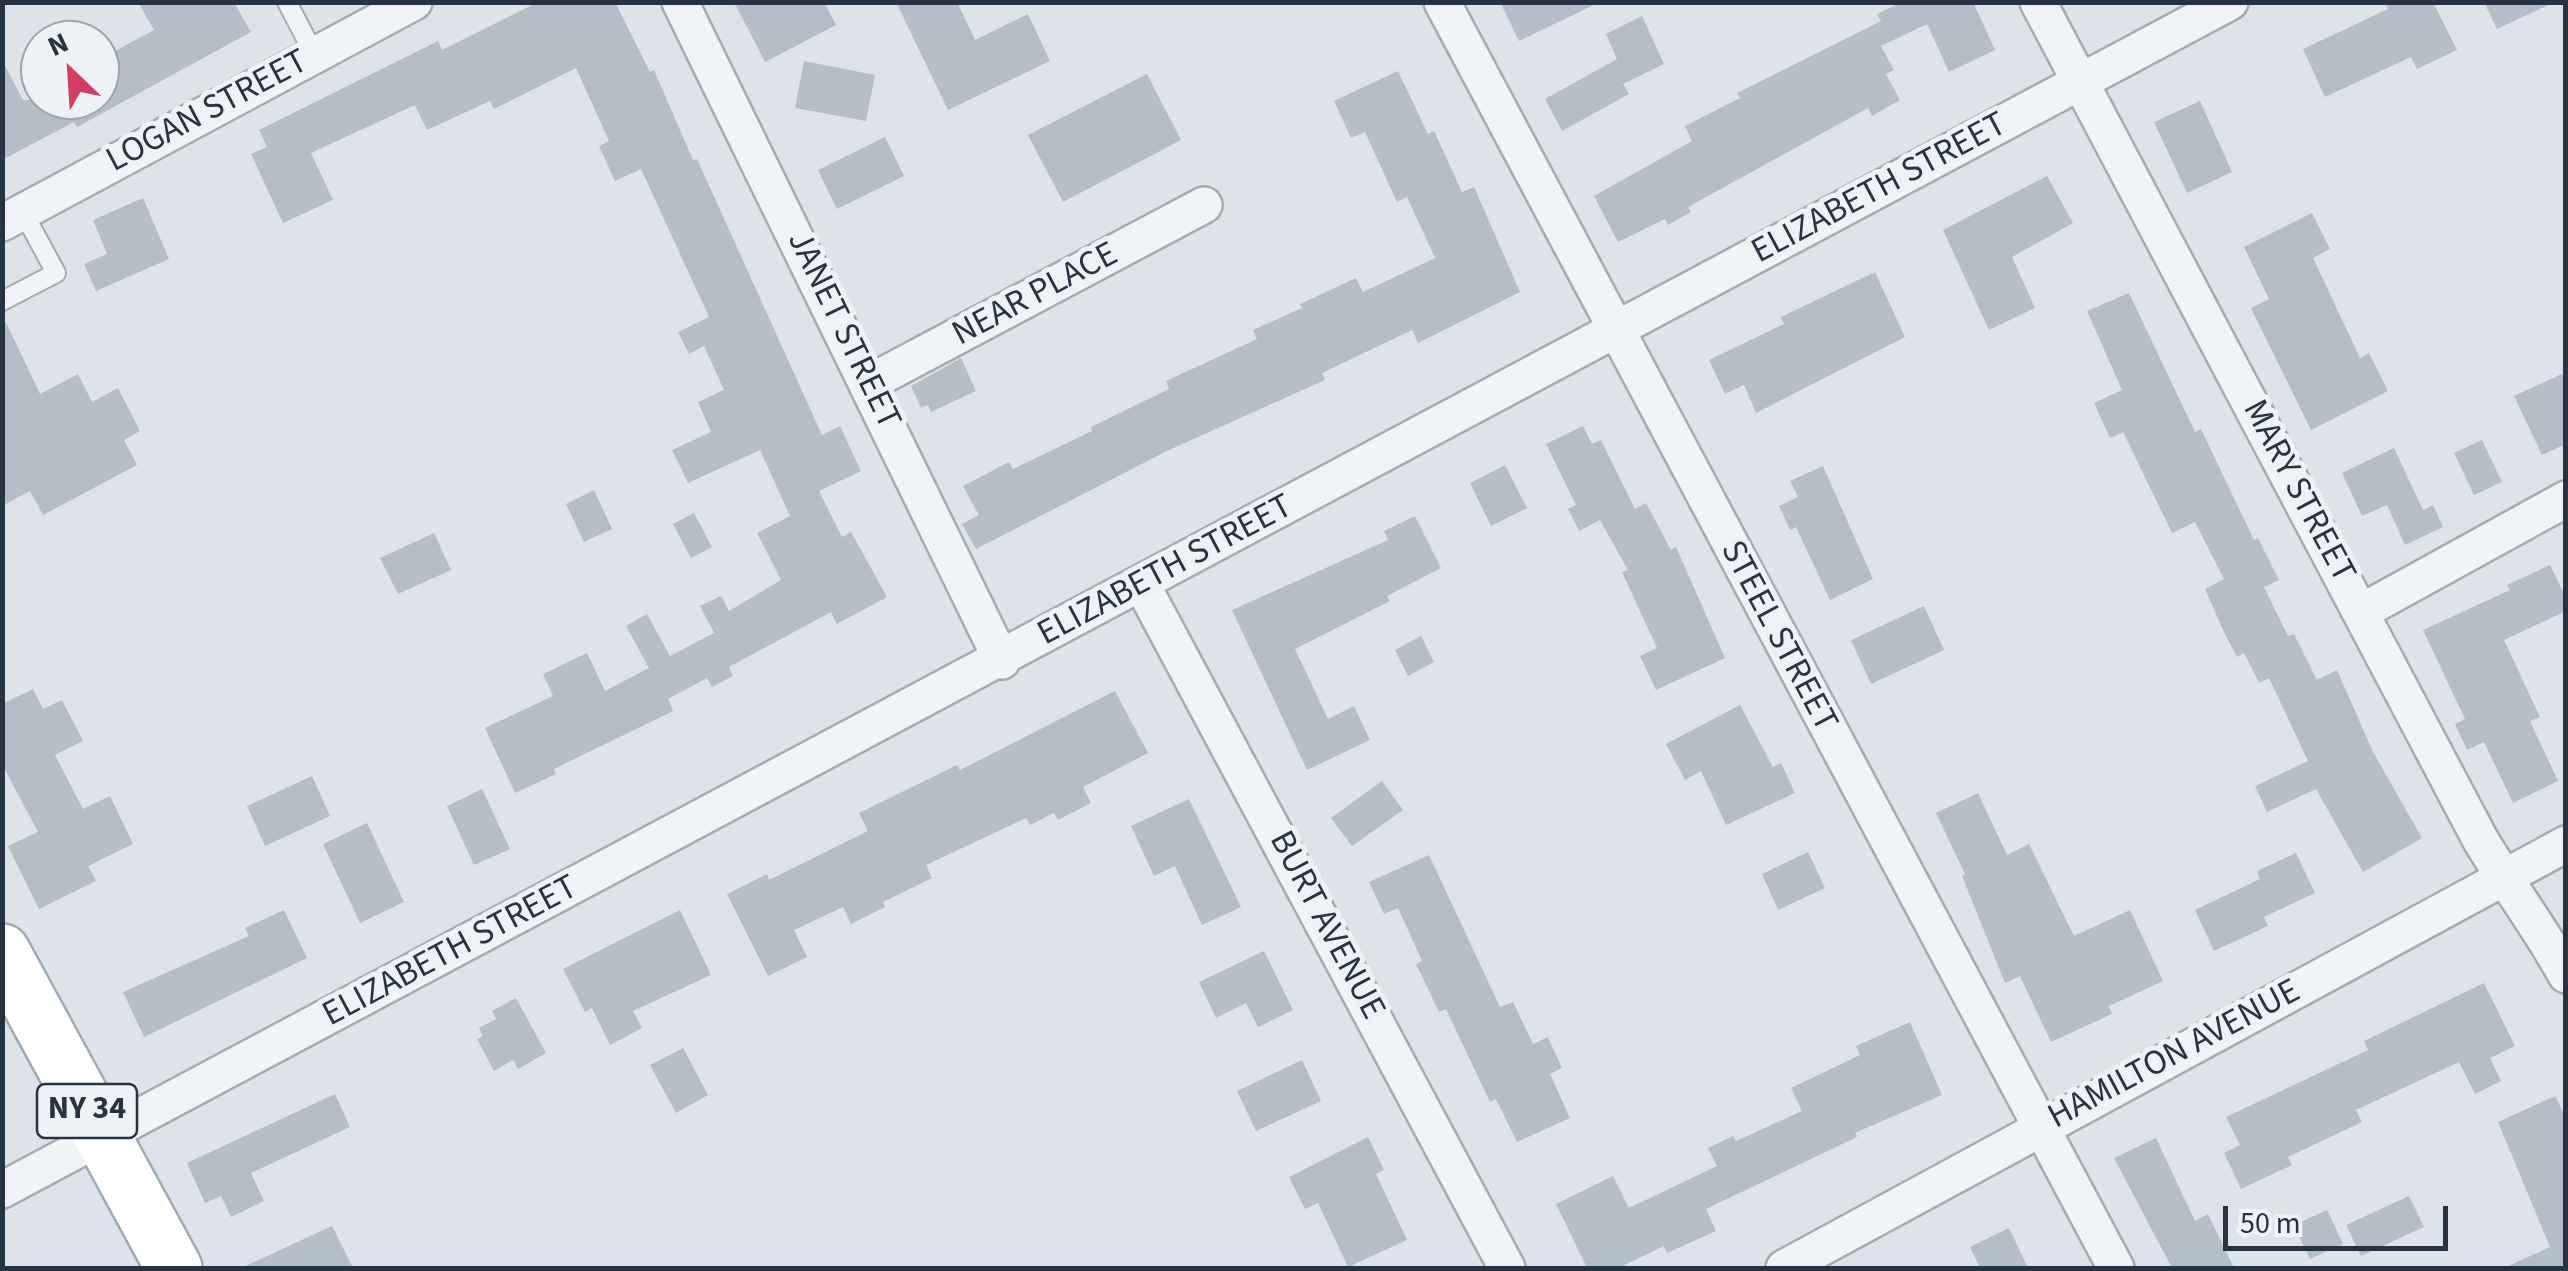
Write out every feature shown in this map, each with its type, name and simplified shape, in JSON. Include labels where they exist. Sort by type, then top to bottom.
[{"type":"main road","name":"NY 34","points":[[2,952],[174,1268]]},
{"type":"street","name":"LOGAN STREET","points":[[13,218],[414,2]]},
{"type":"street","name":"JANET STREET","points":[[680,2],[1002,661]]},
{"type":"street","name":"STEEL STREET","points":[[1442,2],[1617,329],[1701,496],[2116,1268]]},
{"type":"street","name":"MARY STREET","points":[[2038,2],[2503,878],[2534,915],[2566,975]]},
{"type":"street","name":"ELIZABETH STREET","points":[[2,1190],[1002,661],[2230,2]]},
{"type":"street","name":"NEAR PLACE","points":[[867,384],[1204,206]]},
{"type":"street","points":[[2360,612],[2566,499]]},
{"type":"street","name":"BURT AVENUE","points":[[1142,584],[1507,1268]]},
{"type":"street","name":"HAMILTON AVENUE","points":[[1784,1268],[2566,844]]},
{"type":"lane","points":[[287,2],[315,56]]},
{"type":"lane","points":[[2,301],[56,273],[13,218]]},
{"type":"building","points":[[138,2],[234,2],[251,32],[120,104],[120,48],[154,30]]},
{"type":"building","points":[[538,2],[615,2],[650,72],[654,70],[693,160],[697,159],[822,435],[840,426],[861,471],[819,491],[842,537],[851,532],[887,597],[837,624],[831,612],[729,667],[733,676],[712,687],[707,678],[668,699],[673,711],[554,769],[556,774],[515,793],[485,728],[553,696],[543,674],[587,653],[605,691],[649,668],[626,626],[647,614],[670,656],[714,633],[700,606],[721,596],[729,611],[781,580],[757,533],[790,516],[760,450],[688,483],[672,450],[711,432],[698,402],[724,390],[704,346],[689,354],[678,332],[709,317],[641,169],[615,181],[599,146],[609,141],[576,68],[494,109],[490,101],[427,130],[415,105],[311,153],[333,200],[283,223],[251,154],[267,147],[259,130],[438,41],[442,50]]},
{"type":"building","points":[[734,2],[824,2],[836,25],[765,62]]},
{"type":"building","points":[[896,2],[957,2],[975,40],[1028,14],[1050,61],[948,110]]},
{"type":"building","points":[[1500,2],[1600,2],[1519,41]]},
{"type":"building","points":[[1902,2],[1973,2],[1995,50],[1949,72],[1927,24],[1881,46],[1894,70],[1886,74],[1900,100],[1872,116],[1868,108],[1688,207],[1691,212],[1668,225],[1665,219],[1618,242],[1594,196],[1692,141],[1685,126],[1740,98],[1737,93],[1881,21],[1877,14]]},
{"type":"building","points":[[2385,2],[2433,2],[2457,50],[2417,69],[2411,57],[2325,97],[2303,49],[2388,9]]},
{"type":"building","points":[[2484,2],[2555,2],[2497,29]]},
{"type":"building","points":[[1642,16],[1664,64],[1623,84],[1629,94],[1562,131],[1545,99],[1617,59],[1606,34]]},
{"type":"building","points":[[2,60],[20,94],[20,120],[90,120],[77,127],[74,122],[2,160]]},
{"type":"building","points":[[804,61],[875,75],[866,121],[795,108]]},
{"type":"building","points":[[1398,71],[1428,134],[1434,131],[1462,192],[1474,187],[1520,292],[1418,343],[1412,330],[1322,373],[1325,380],[1169,450],[976,549],[962,524],[979,515],[963,486],[1009,462],[1013,469],[1092,431],[1091,427],[1169,389],[1166,381],[1257,339],[1253,330],[1302,308],[1300,304],[1356,278],[1363,292],[1435,258],[1407,197],[1397,202],[1365,132],[1351,138],[1334,101]]},
{"type":"building","points":[[1147,74],[1181,140],[1063,202],[1028,135]]},
{"type":"building","points":[[2200,101],[2232,172],[2187,193],[2154,122]]},
{"type":"building","points":[[885,137],[904,176],[837,209],[818,170]]},
{"type":"building","points":[[2047,176],[2073,223],[2012,257],[2035,308],[1989,330],[1943,230]]},
{"type":"building","points":[[143,198],[169,259],[96,291],[84,264],[107,254],[93,220]]},
{"type":"building","points":[[2312,213],[2330,249],[2313,258],[2360,358],[2369,353],[2388,391],[2311,430],[2251,308],[2269,299],[2244,247]]},
{"type":"building","points":[[1875,272],[1905,337],[1756,413],[1744,385],[1725,394],[1709,360],[1784,324],[1781,317]]},
{"type":"building","points":[[2129,293],[2195,432],[2201,429],[2254,540],[2258,538],[2279,580],[2264,587],[2288,636],[2294,634],[2317,680],[2337,670],[2373,752],[2422,838],[2363,872],[2316,789],[2267,812],[2255,786],[2308,761],[2269,678],[2259,683],[2244,653],[2237,657],[2224,632],[2205,589],[2224,579],[2195,522],[2172,533],[2123,432],[2110,438],[2094,403],[2122,390],[2087,311]]},
{"type":"building","points":[[2,314],[40,394],[78,374],[92,402],[118,388],[140,431],[124,440],[137,465],[43,515],[30,491],[2,506]]},
{"type":"building","points":[[961,358],[976,391],[931,412],[928,405],[921,408],[911,386]]},
{"type":"building","points":[[2566,372],[2566,444],[2542,455],[2514,396]]},
{"type":"building","points":[[1583,426],[1592,444],[1601,440],[1635,509],[1646,503],[1671,550],[1676,547],[1725,658],[1656,690],[1640,656],[1657,648],[1622,572],[1628,570],[1600,520],[1579,531],[1568,509],[1576,505],[1546,444]]},
{"type":"building","points":[[2482,440],[2502,482],[2474,495],[2454,453]]},
{"type":"building","points":[[2394,448],[2423,510],[2433,505],[2443,527],[2405,545],[2387,505],[2362,516],[2342,473]]},
{"type":"building","points":[[1505,465],[1527,508],[1491,526],[1470,483]]},
{"type":"building","points":[[1823,466],[1873,579],[1830,600],[1796,527],[1790,530],[1779,506],[1798,497],[1790,481]]},
{"type":"building","points":[[594,490],[612,529],[584,542],[566,504]]},
{"type":"building","points":[[694,513],[712,547],[691,558],[673,524]]},
{"type":"building","points":[[1415,516],[1441,568],[1387,596],[1390,601],[1295,649],[1328,719],[1354,706],[1370,740],[1307,770],[1232,610],[1388,540],[1384,531]]},
{"type":"building","points":[[434,533],[451,570],[398,594],[380,558]]},
{"type":"building","points":[[2550,565],[2566,598],[2566,611],[2504,640],[2540,717],[2530,721],[2558,781],[2513,803],[2484,742],[2467,750],[2455,724],[2465,719],[2423,630],[2510,590],[2507,585]]},
{"type":"building","points":[[1924,606],[1944,650],[1871,684],[1851,640]]},
{"type":"building","points":[[1421,636],[1434,662],[1408,676],[1395,650]]},
{"type":"building","points":[[33,689],[43,709],[62,700],[83,741],[55,755],[83,809],[110,796],[133,844],[88,866],[96,881],[39,909],[8,846],[38,832],[2,764],[2,704]]},
{"type":"building","points":[[1115,691],[1148,753],[1083,787],[1091,803],[1058,820],[1054,813],[1030,825],[1026,818],[926,865],[932,878],[883,902],[885,907],[851,924],[843,907],[794,930],[807,957],[768,976],[727,894],[767,874],[769,880],[868,831],[859,813],[957,765],[960,770]]},
{"type":"building","points":[[1740,705],[1773,767],[1781,763],[1795,793],[1726,825],[1701,771],[1685,780],[1666,744]]},
{"type":"building","points":[[312,776],[330,816],[265,846],[247,806]]},
{"type":"building","points":[[1382,781],[1403,810],[1352,846],[1331,818]]},
{"type":"building","points":[[482,789],[510,849],[474,865],[447,806]]},
{"type":"building","points":[[1978,793],[2007,855],[2029,844],[2074,936],[2130,910],[2163,981],[2109,1006],[2112,1014],[2051,1042],[2020,976],[2005,983],[1962,876],[1965,874],[1936,813]]},
{"type":"building","points":[[1189,799],[1241,907],[1202,925],[1175,866],[1154,876],[1131,826]]},
{"type":"building","points":[[367,823],[404,902],[360,923],[323,844]]},
{"type":"building","points":[[1808,852],[1825,888],[1778,910],[1762,874]]},
{"type":"building","points":[[2296,853],[2315,893],[2264,917],[2268,926],[2214,951],[2195,910],[2260,879],[2257,871]]},
{"type":"building","points":[[1429,855],[1500,1007],[1513,1002],[1533,1044],[1548,1037],[1562,1068],[1550,1074],[1570,1118],[1517,1142],[1496,1099],[1490,1102],[1446,1009],[1439,1012],[1416,964],[1422,961],[1398,908],[1384,914],[1369,882]]},
{"type":"building","points":[[284,910],[307,958],[144,1037],[123,992],[249,936],[245,928]]},
{"type":"building","points":[[680,910],[711,975],[633,1011],[642,1028],[610,1045],[592,1008],[585,1012],[563,969]]},
{"type":"building","points":[[1264,951],[1293,1010],[1258,1027],[1246,1003],[1216,1018],[1199,982]]},
{"type":"building","points":[[2484,983],[2515,1046],[2490,1058],[2501,1081],[2475,1094],[2459,1062],[2356,1110],[2362,1122],[2288,1157],[2292,1165],[2241,1189],[2224,1153],[2240,1145],[2226,1117],[2368,1050],[2364,1041]]},
{"type":"building","points":[[516,998],[546,1053],[518,1069],[513,1060],[494,1071],[477,1039],[483,1036],[479,1028],[496,1019],[492,1011]]},
{"type":"building","points":[[1910,1022],[1942,1095],[1855,1133],[1857,1137],[1706,1209],[1716,1231],[1667,1253],[1664,1246],[1618,1268],[1587,1268],[1556,1204],[1613,1176],[1629,1208],[1717,1166],[1708,1148],[1733,1136],[1736,1141],[1802,1111],[1791,1088],[1860,1055],[1856,1046]]},
{"type":"building","points":[[683,1048],[708,1095],[676,1113],[650,1065]]},
{"type":"building","points":[[1302,1060],[1321,1101],[1256,1131],[1237,1091]]},
{"type":"building","points":[[335,1094],[350,1127],[251,1173],[264,1201],[231,1217],[221,1196],[205,1203],[187,1163]]},
{"type":"building","points":[[2555,1096],[2566,1118],[2566,1268],[2504,1268],[2550,1247],[2498,1122]]},
{"type":"building","points":[[1368,1137],[1384,1170],[1376,1174],[1407,1240],[1348,1267],[1318,1203],[1305,1209],[1289,1177]]},
{"type":"building","points":[[2156,1138],[2195,1221],[2208,1214],[2234,1268],[2172,1268],[2114,1158]]},
{"type":"building","points":[[2409,1196],[2424,1227],[2361,1256],[2346,1225]]},
{"type":"building","points":[[2327,1210],[2343,1244],[2310,1259],[2294,1225]]},
{"type":"building","points":[[332,1226],[353,1268],[241,1268]]},
{"type":"building","points":[[2009,1228],[2028,1268],[1980,1268],[1970,1247]]}]
